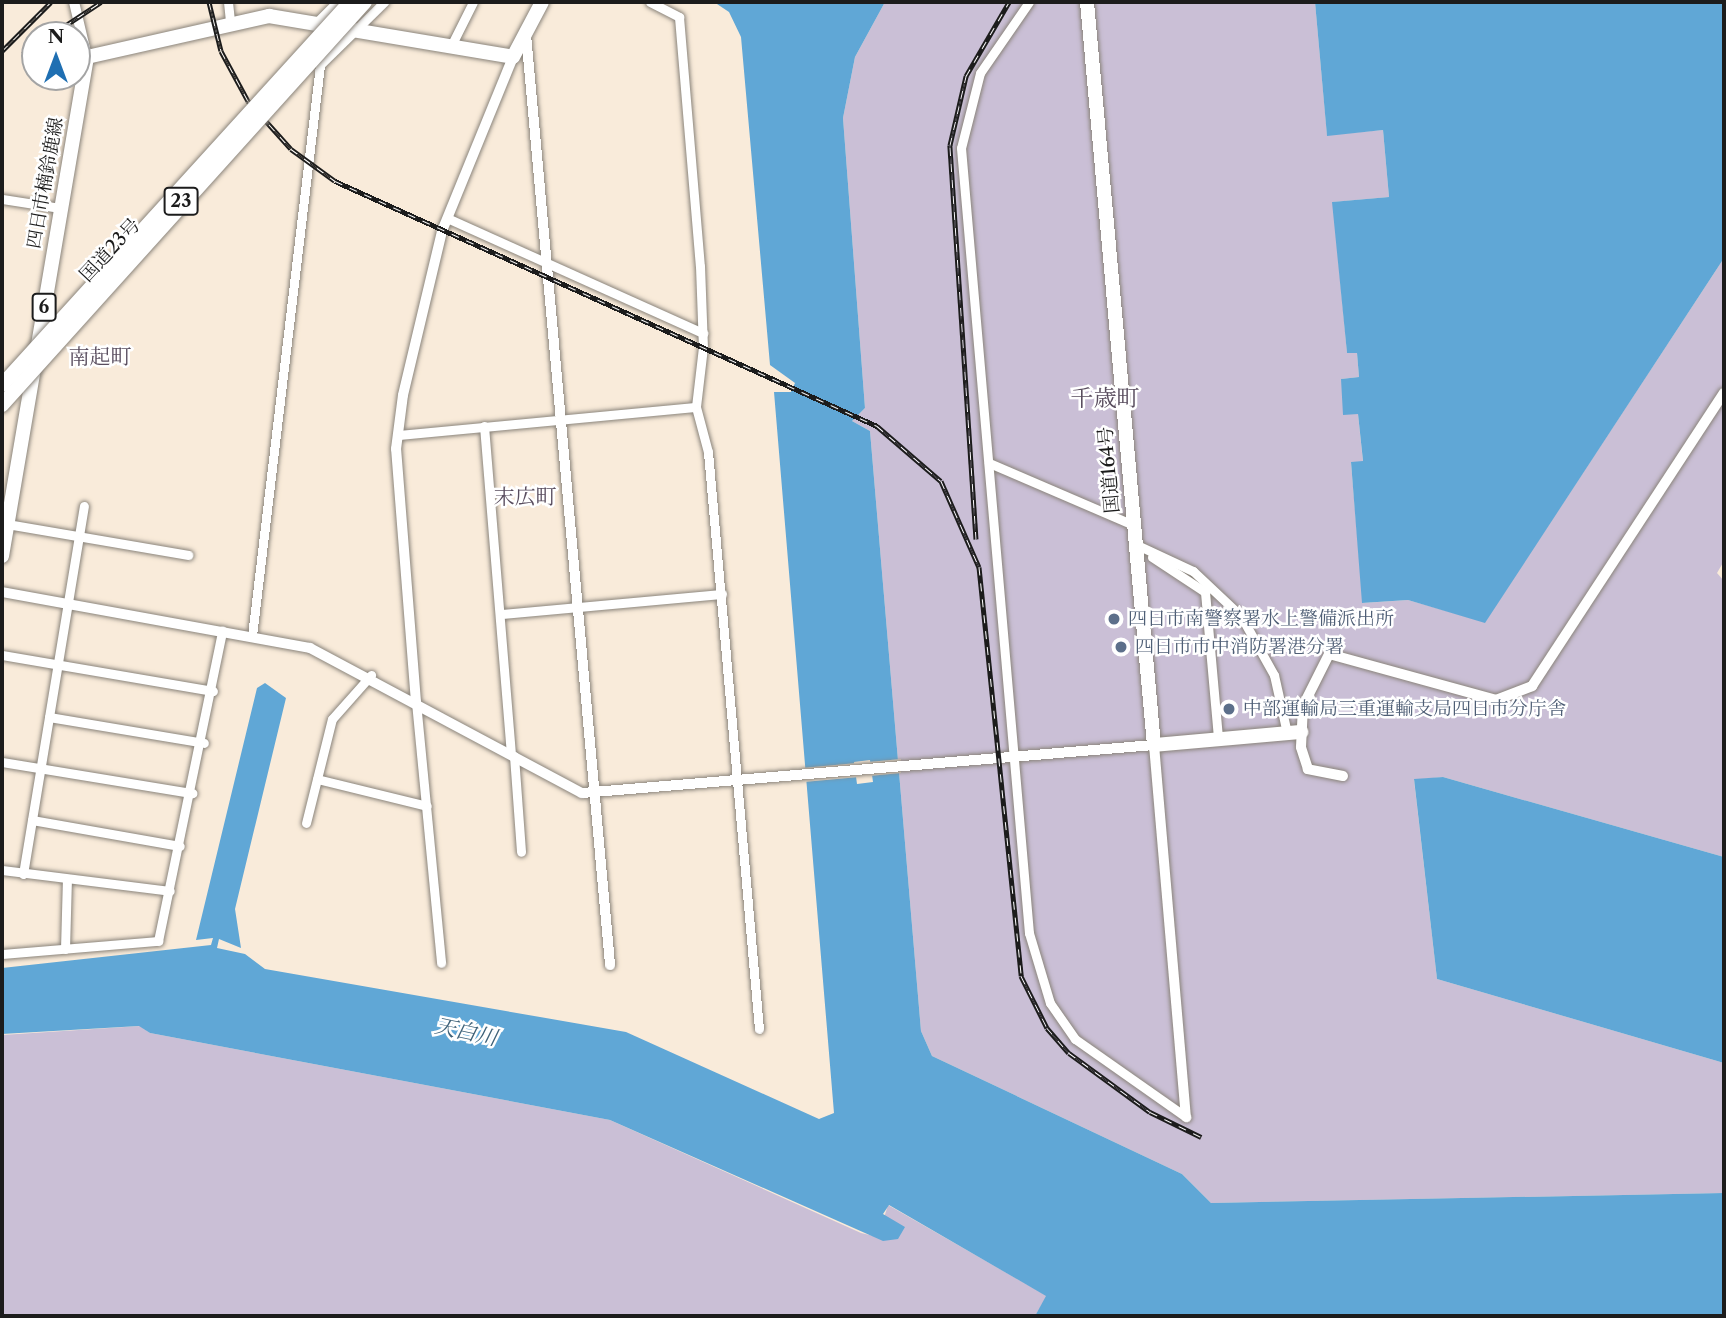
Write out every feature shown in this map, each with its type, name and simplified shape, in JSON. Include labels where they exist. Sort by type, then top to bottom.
[{"type":"main road","name":"国道23号","points":[[2,385],[350,2]]},
{"type":"main road","name":"国道23号","points":[[2,405],[365,2]]},
{"type":"main road","points":[[91,56],[230,22],[270,16],[357,28],[513,57],[542,2]]},
{"type":"main road","name":"国道164号","points":[[1087,2],[1153,746]]},
{"type":"main road","name":"四日市楠鈴鹿線","points":[[2,556],[81,91]]},
{"type":"main road","points":[[1153,746],[1294,733]]},
{"type":"street","points":[[74,2],[78,21]]},
{"type":"street","points":[[228,2],[230,22]]},
{"type":"street","points":[[316,23],[337,2]]},
{"type":"street","points":[[253,636],[320,65],[384,2]]},
{"type":"street","points":[[452,46],[473,2]]},
{"type":"street","points":[[650,2],[679,17],[703,333],[696,407],[708,452],[760,1029]]},
{"type":"street","points":[[1029,2],[980,73],[961,148],[1029,933],[1050,1003],[1091,1055],[1186,1117]]},
{"type":"street","points":[[526,34],[610,965]]},
{"type":"street","points":[[441,963],[416,702],[398,435],[415,333],[447,218],[513,57]]},
{"type":"street","points":[[2,200],[60,208]]},
{"type":"street","points":[[447,218],[703,333]]},
{"type":"street","points":[[1294,733],[1303,706],[1329,654],[1496,700],[1532,686],[1724,393]]},
{"type":"street","points":[[398,435],[696,407]]},
{"type":"street","points":[[484,426],[521,852]]},
{"type":"street","points":[[989,463],[1134,525]]},
{"type":"street","points":[[23,874],[84,506]]},
{"type":"street","points":[[7,524],[188,555]]},
{"type":"street","points":[[1136,547],[1193,571],[1241,616],[1274,675],[1308,769],[1343,776]]},
{"type":"street","points":[[1136,547],[1176,569],[1205,592],[1218,739]]},
{"type":"street","points":[[2,592],[310,648],[371,675],[513,755],[595,793],[1153,746],[1186,1117]]},
{"type":"street","points":[[501,614],[722,594]]},
{"type":"street","points":[[2,954],[158,941],[204,743],[222,631]]},
{"type":"street","points":[[2,655],[213,691]]},
{"type":"street","points":[[306,823],[332,719],[371,675]]},
{"type":"street","points":[[49,717],[204,743]]},
{"type":"street","points":[[2,762],[192,793]]},
{"type":"street","points":[[317,779],[427,806]]},
{"type":"street","points":[[32,820],[180,846]]},
{"type":"street","points":[[2,870],[170,891]]},
{"type":"street","points":[[65,949],[66,878]]},
{"type":"shaded area","points":[[885,2],[1315,2],[1327,135],[1383,130],[1389,197],[1333,202],[1347,353],[1357,353],[1359,377],[1341,379],[1358,414],[1363,462],[1351,463],[1363,603],[1408,600],[1485,622],[1724,258],[1724,561],[1717,573],[1724,581],[1724,857],[1443,777],[1414,780],[1437,979],[1724,1063],[1724,1193],[1211,1203],[1182,1174],[932,1056],[921,1031],[870,431],[852,421],[865,408],[843,118],[855,57]]},
{"type":"shaded area","points":[[140,1026],[150,1033],[610,1120],[861,1233],[878,1237],[888,1205],[1047,1296],[1035,1316],[2,1316],[2,1035]]},
{"type":"water","name":"天白川","points":[[714,2],[885,2],[855,57],[843,118],[865,408],[852,421],[870,431],[921,1031],[932,1056],[1182,1174],[1211,1203],[1724,1193],[1724,1316],[1035,1316],[1046,1296],[889,1205],[883,1214],[905,1227],[898,1239],[883,1241],[610,1120],[150,1033],[139,1026],[2,1034],[2,968],[211,945],[213,938],[196,940],[257,688],[265,683],[286,698],[235,909],[241,948],[219,939],[217,948],[245,954],[265,969],[626,1032],[819,1119],[834,1113],[774,392],[791,392],[795,383],[770,365],[741,37],[729,12]],"holes":[[[870,760],[873,782],[857,784],[854,762]]]},
{"type":"water","points":[[1315,2],[1724,2],[1724,258],[1485,623],[1408,600],[1362,603],[1351,462],[1363,461],[1358,414],[1343,415],[1341,379],[1359,377],[1357,353],[1347,353],[1332,202],[1389,197],[1383,130],[1327,136]]},
{"type":"water","points":[[1443,777],[1724,857],[1724,1063],[1437,979],[1414,779]]},
{"type":"pier","points":[[901,759],[901,773],[869,776],[868,764],[858,765],[859,777],[804,782],[802,768]]},
{"type":"railway","points":[[2,51],[51,2]]},
{"type":"railway","points":[[72,21],[101,2]]},
{"type":"railway","points":[[209,2],[221,51],[248,101],[291,149],[335,181],[877,426],[941,481],[979,567],[1021,976],[1047,1028],[1069,1053],[1150,1112],[1201,1137]]},
{"type":"railway","points":[[976,539],[950,145],[966,76],[1009,2]]},
{"type":"place","name":"四日市南警察署水上警備派出所","points":[[1114,619]]},
{"type":"place","name":"四日市市中消防署港分署","points":[[1121,647]]},
{"type":"place","name":"中部運輸局三重運輸支局四日市分庁舎","points":[[1229,709]]},
{"type":"district","name":"南起町","points":[[100,357]]},
{"type":"district","name":"千歳町","points":[[1105,398]]},
{"type":"district","name":"末広町","points":[[525,497]]}]
